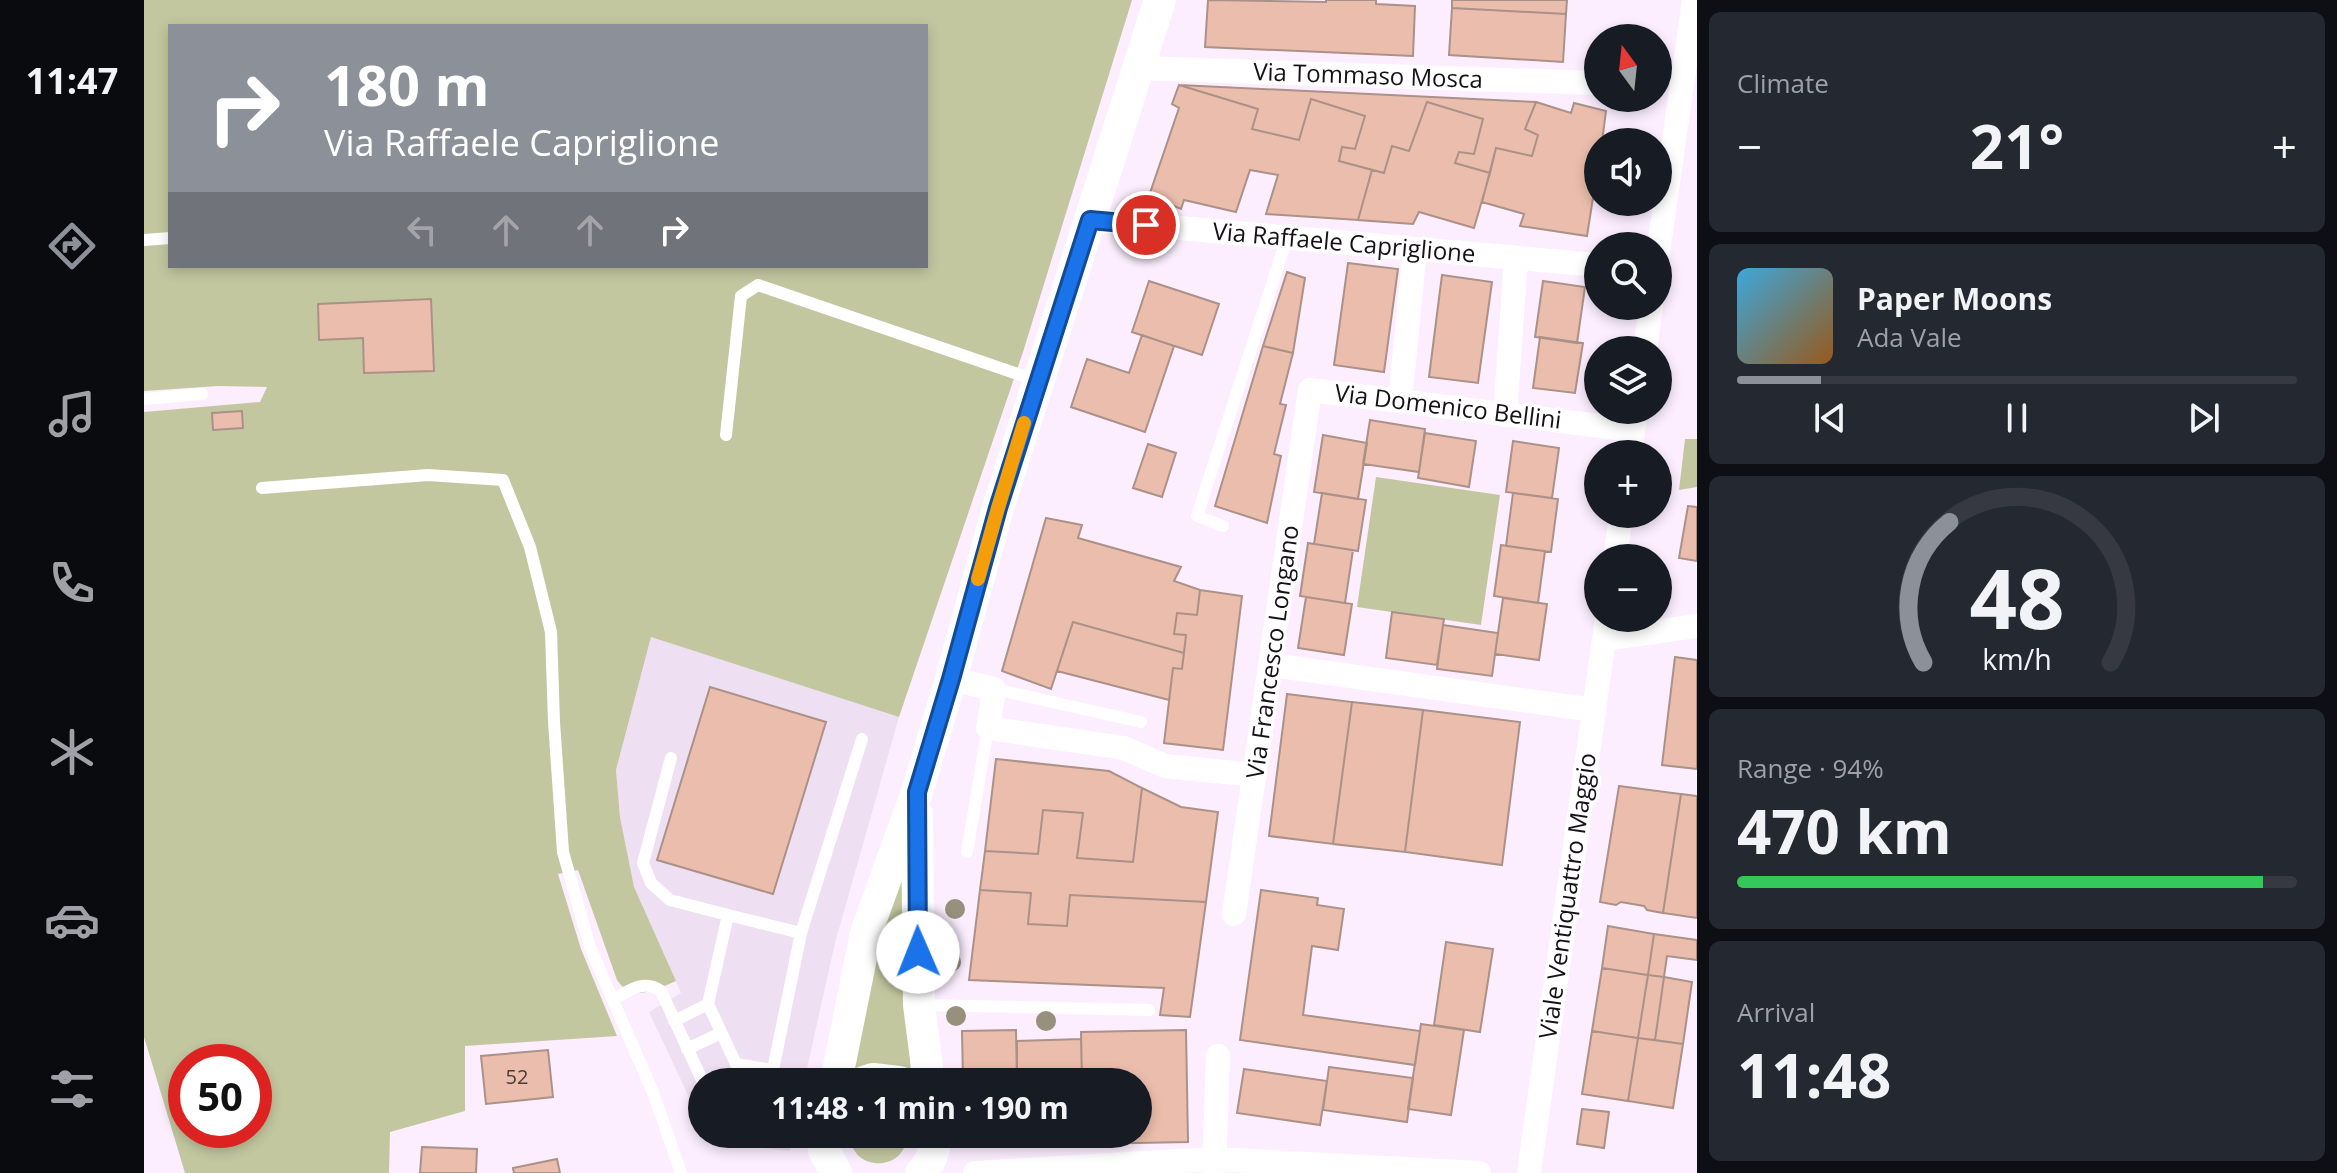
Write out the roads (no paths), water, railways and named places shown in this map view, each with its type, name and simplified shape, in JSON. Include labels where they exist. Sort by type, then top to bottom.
[{"type":"main road","points":[[839,1068],[866,933],[917,792],[998,508],[1160,0]]},
{"type":"main road","points":[[917,792],[919,1005],[927,1068]]},
{"type":"street","points":[[1661,232],[1679,85],[1694,0]]},
{"type":"street","name":"Via Tommaso Mosca","points":[[1138,68],[1584,83]]},
{"type":"street","name":"Via Raffaele Capriglione","points":[[1090,220],[1584,264]]},
{"type":"street","points":[[1400,401],[1415,249]]},
{"type":"street","points":[[1505,415],[1516,258]]},
{"type":"street","name":"Via Domenico Bellini","points":[[1310,390],[1633,431]]},
{"type":"street","name":"Via Francesco Longano","points":[[1234,914],[1310,390]]},
{"type":"street","points":[[1672,627],[1697,626]]},
{"type":"street","name":"Viale Ventiquattro Maggio","points":[[1529,1173],[1605,632]]},
{"type":"street","points":[[1271,665],[1594,710]]},
{"type":"street","points":[[951,679],[994,689],[988,728],[1124,748],[1165,766],[1255,775]]},
{"type":"street","points":[[1213,1166],[1218,1056]]},
{"type":"street","points":[[975,1173],[1213,1166],[1479,1173]]},
{"type":"lane","points":[[144,240],[168,238]]},
{"type":"lane","points":[[1223,526],[1197,516],[1287,238]]},
{"type":"lane","points":[[726,435],[741,296],[758,285],[1038,381]]},
{"type":"lane","points":[[144,399],[202,394]]},
{"type":"lane","points":[[262,488],[428,475],[503,480],[530,547],[551,632],[563,852],[590,947],[654,1095],[681,1173]]},
{"type":"lane","points":[[994,689],[1141,722]]},
{"type":"lane","points":[[967,852],[988,728]]},
{"type":"lane","points":[[728,915],[708,1004],[736,1064],[773,1070],[801,933],[862,739]]},
{"type":"lane","points":[[671,758],[643,863],[651,883],[670,900],[801,933]]},
{"type":"lane","points":[[614,999],[644,984],[661,991],[696,1068]]},
{"type":"lane","points":[[674,1021],[708,1004]]},
{"type":"lane","points":[[919,1005],[1149,1010]]},
{"type":"lane","points":[[687,1049],[721,1033]]}]
